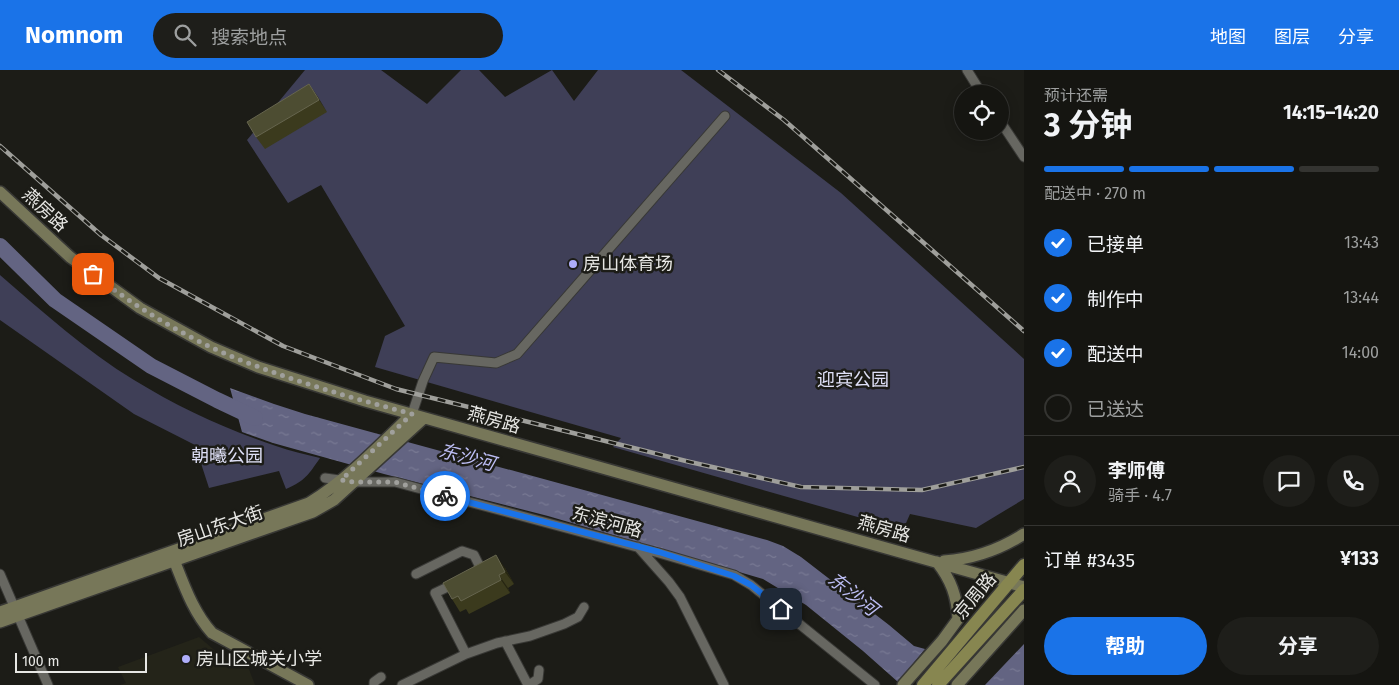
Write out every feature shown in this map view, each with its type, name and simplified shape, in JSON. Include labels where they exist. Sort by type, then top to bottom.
[{"type":"main road","name":"燕房路","points":[[0,192],[70,257],[133,303],[211,347],[258,367],[424,418],[1009,582],[1024,589]]},
{"type":"main road","name":"房山东大街","points":[[405,428],[412,414]]},
{"type":"main road","name":"房山东大街","points":[[0,622],[17,611],[173,556],[309,503],[326,493],[341,480],[358,471],[405,428],[424,418]]},
{"type":"main road","name":"房山东大街","points":[[173,556],[313,512],[334,500],[354,482],[358,471]]},
{"type":"main road","points":[[937,562],[976,557],[1024,534]]},
{"type":"main road","points":[[173,556],[190,598],[204,624],[212,633],[308,685]]},
{"type":"main road","points":[[937,562],[952,586],[956,597],[958,619],[958,650],[938,685]]},
{"type":"main road","name":"京周路","points":[[958,650],[1024,565]]},
{"type":"main road","name":"京周路","points":[[958,650],[1024,589]]},
{"type":"main road","points":[[957,685],[1024,610]]},
{"type":"main road","name":"房山东大街","points":[[0,612],[17,611]]},
{"type":"main road","points":[[904,685],[942,641],[958,619]]},
{"type":"main road","points":[[922,685],[958,650]]},
{"type":"street","points":[[967,70],[976,85]]},
{"type":"street","points":[[412,414],[423,381],[434,357],[496,363],[517,354],[725,116]]},
{"type":"street","points":[[1009,134],[1024,157]]},
{"type":"street","name":"东滨河路","points":[[324,478],[354,482],[395,482],[638,547],[734,576],[751,585],[875,685]]},
{"type":"street","points":[[638,547],[670,582],[680,598],[724,685]]},
{"type":"street","points":[[416,574],[462,551],[474,556],[482,571],[435,593],[466,654]]},
{"type":"street","points":[[0,574],[48,685]]},
{"type":"street","points":[[402,685],[466,654],[505,641],[530,636],[564,624],[578,617],[584,607]]},
{"type":"street","points":[[505,641],[529,685],[538,679],[539,670]]},
{"type":"street","points":[[374,685],[374,682],[381,677]]},
{"type":"shaded area","name":"房山区城关小学","points":[[199,637],[219,654],[247,664],[255,685],[120,685],[126,683],[118,667]]},
{"type":"green space","name":"房山体育场","points":[[305,70],[381,70],[427,104],[461,70],[479,70],[505,97],[552,70],[574,101],[598,70],[681,70],[841,193],[1024,359],[1024,499],[976,528],[910,514],[903,530],[613,447],[621,438],[375,367],[385,336],[405,326],[321,185],[288,203],[247,140]]},
{"type":"green space","name":"朝曦公园","points":[[0,275],[82,344],[116,369],[151,390],[185,409],[239,433],[281,448],[320,458],[306,476],[298,483],[286,489],[279,471],[209,488],[195,445],[134,414],[0,320]]},
{"type":"water","points":[[230,388],[305,414],[767,540],[783,546],[801,557],[914,646],[925,649],[898,682],[806,605],[763,579],[548,516],[384,474],[273,443],[242,432]]},
{"type":"water","points":[[1024,644],[1024,685],[985,685]]},
{"type":"building","points":[[309,84],[319,100],[256,137],[247,122]]},
{"type":"building","points":[[496,555],[505,572],[499,575],[501,580],[461,601],[458,596],[452,599],[443,583]]},
{"type":"waterway","name":"东沙河","points":[[0,246],[55,300],[151,366],[255,418]]},
{"type":"railway","points":[[718,70],[784,120],[1024,331]]},
{"type":"railway","points":[[0,146],[101,235],[159,278],[283,346],[396,389],[690,462],[801,487],[922,490],[1024,467]]},
{"type":"way so far","points":[[93,274],[140,308],[211,347],[258,367],[328,390],[412,414],[341,480],[354,482],[395,482],[445,496]]},
{"type":"place","name":"房山体育场","points":[[573,264]]},
{"type":"place","name":"房山区城关小学","points":[[186,659]]},
{"type":"route","points":[[445,496],[659,552],[734,576],[751,585],[781,609]]},
{"type":"park label","name":"迎宾公园","points":[[853,380]]}]
